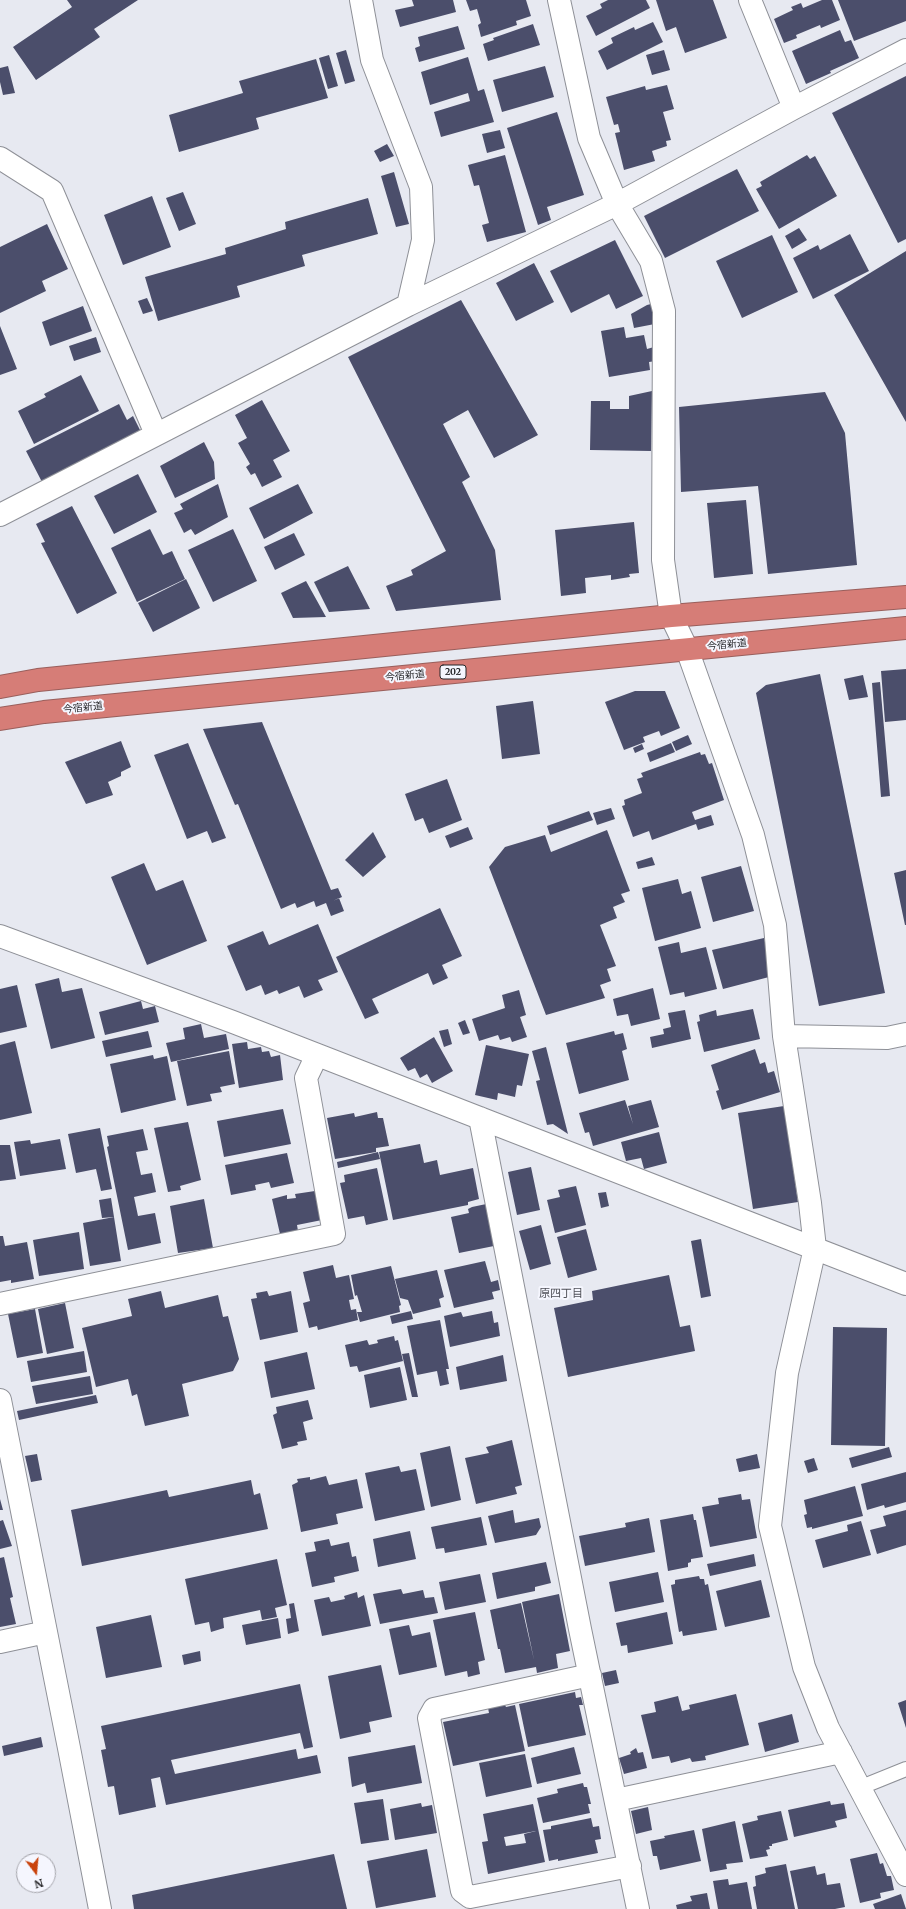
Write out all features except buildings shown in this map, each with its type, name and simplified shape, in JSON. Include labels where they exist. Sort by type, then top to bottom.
[{"type":"highway","points":[[0,687],[38,680],[671,616],[906,597]]},
{"type":"highway","name":"今宿新道","points":[[0,719],[44,712],[906,628]]},
{"type":"street","points":[[361,0],[372,60],[421,187],[423,240],[408,305]]},
{"type":"street","points":[[559,0],[589,138],[617,204],[652,261],[664,311],[663,560],[671,616],[687,649],[755,842],[775,925],[784,1036],[810,1203],[815,1248],[788,1373],[770,1526],[804,1667],[828,1728],[906,1875]]},
{"type":"street","points":[[750,0],[794,108]]},
{"type":"street","points":[[0,515],[408,305],[617,204],[794,108],[906,50]]},
{"type":"street","points":[[0,158],[52,191],[156,434]]},
{"type":"street","points":[[0,936],[318,1054],[906,1284]]},
{"type":"street","points":[[784,1036],[887,1038],[906,1034]]},
{"type":"street","points":[[0,1304],[334,1234],[306,1078],[318,1054]]},
{"type":"street","points":[[480,1118],[590,1676],[638,1909]]},
{"type":"street","points":[[0,1400],[7,1470],[46,1632],[100,1909]]},
{"type":"street","points":[[0,1642],[46,1632]]},
{"type":"street","points":[[590,1676],[434,1709],[429,1718],[462,1890],[470,1897],[630,1866]]},
{"type":"street","points":[[616,1800],[840,1752]]},
{"type":"lane","points":[[859,1788],[906,1769]]},
{"type":"district","name":"原四丁目","points":[[561,1294]]}]
